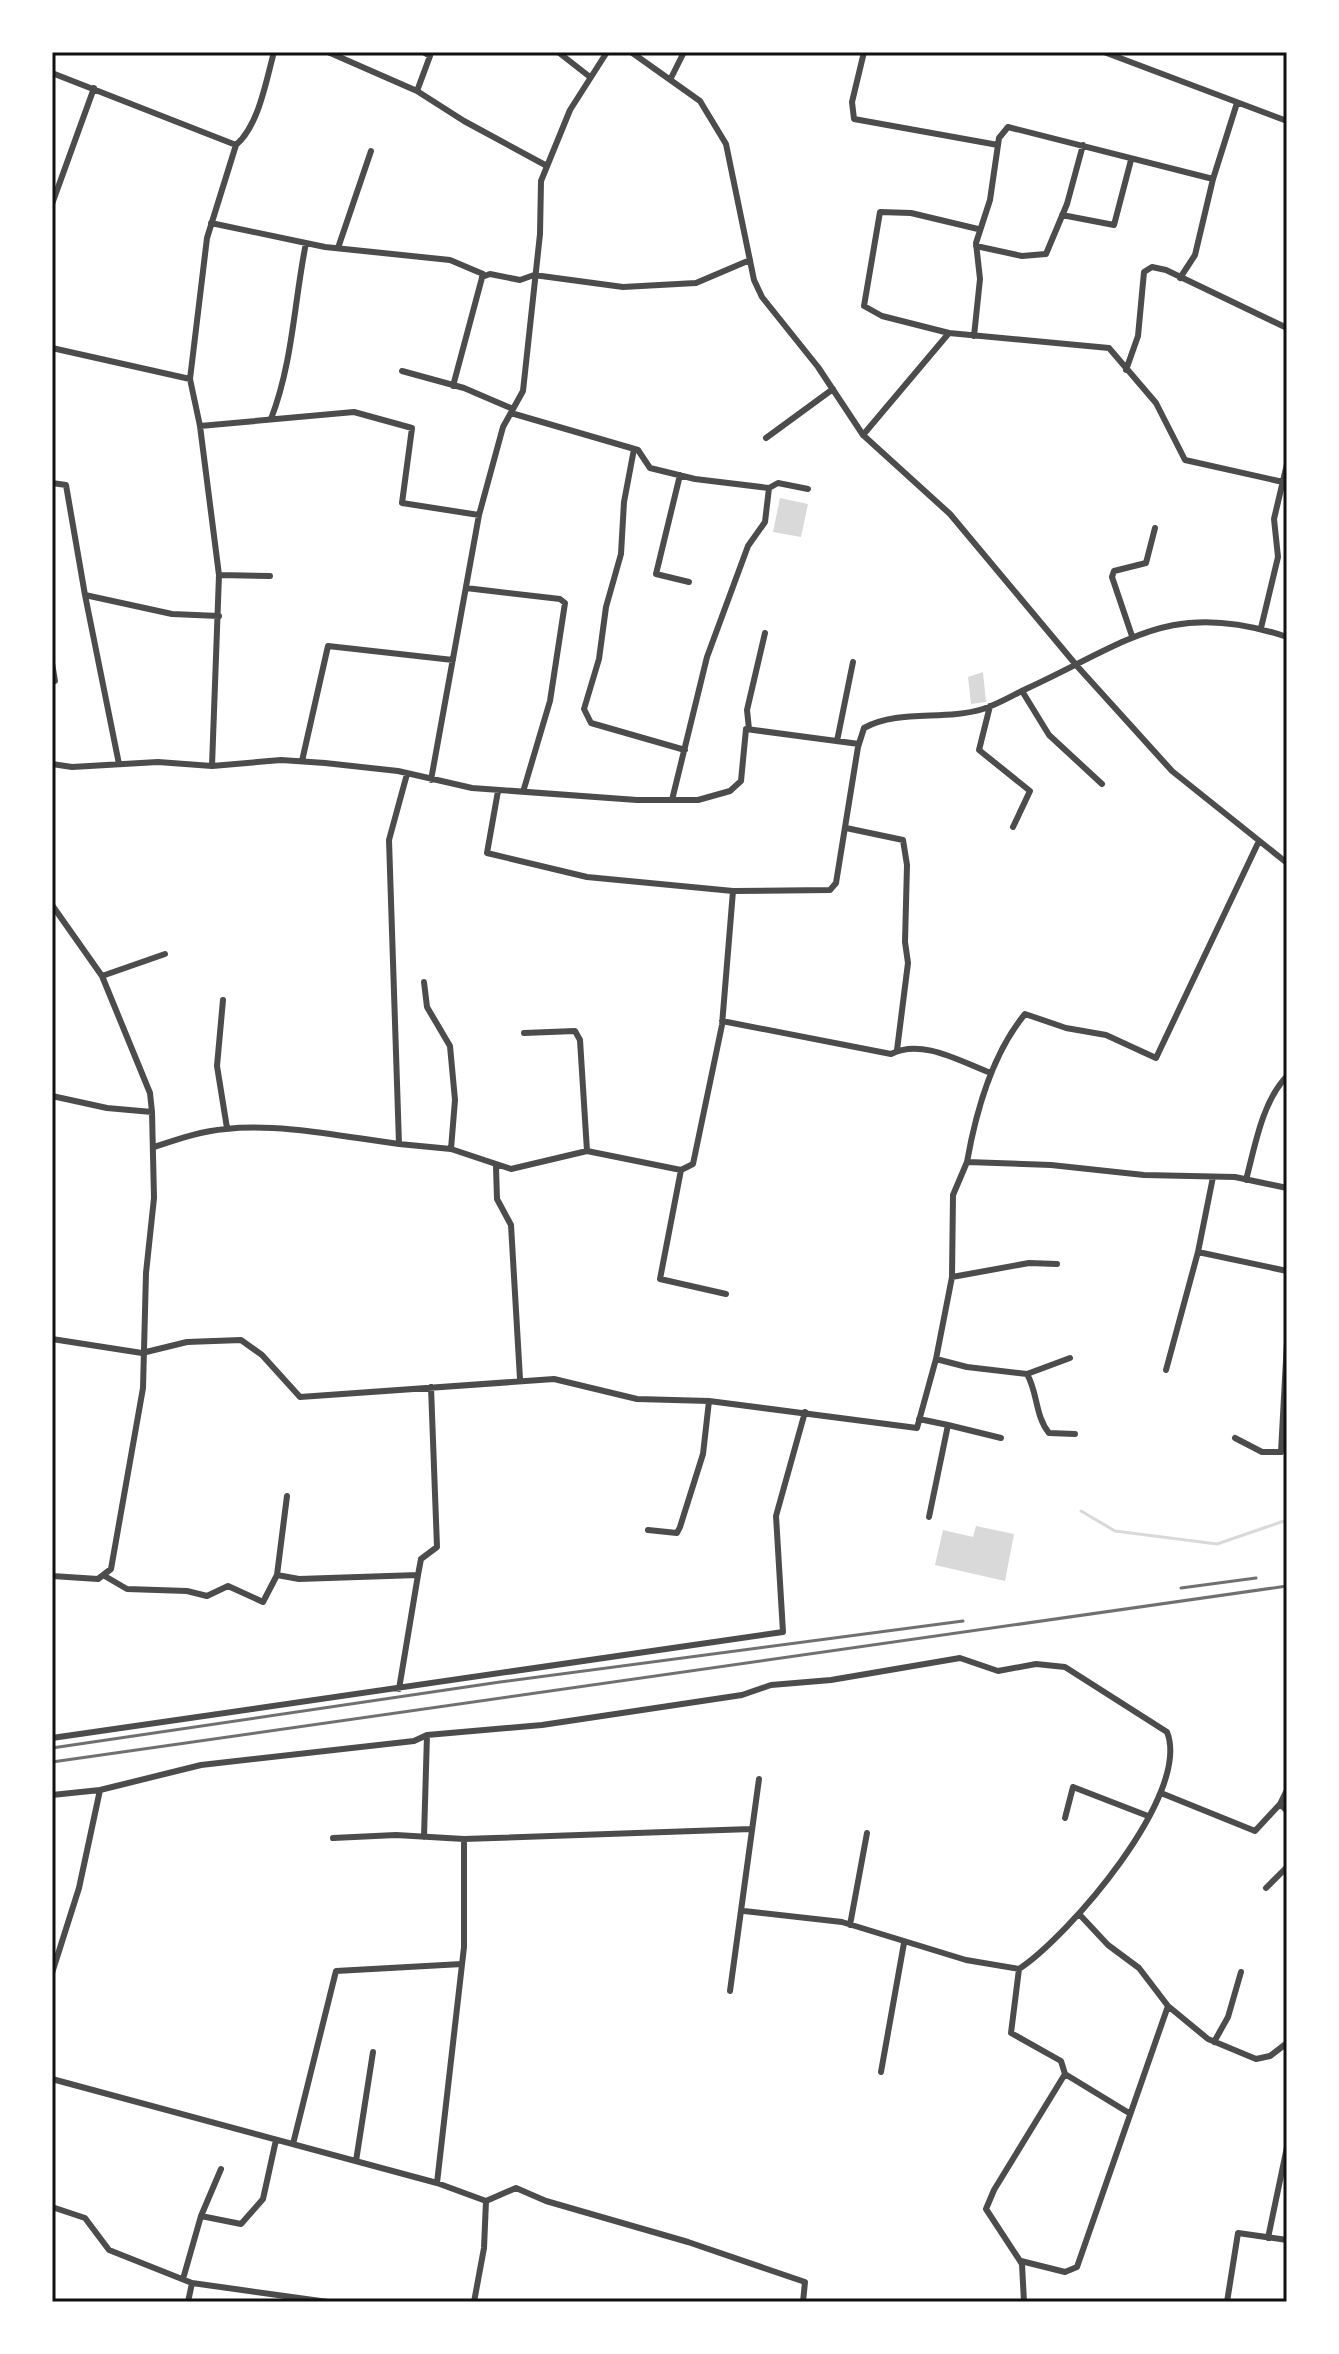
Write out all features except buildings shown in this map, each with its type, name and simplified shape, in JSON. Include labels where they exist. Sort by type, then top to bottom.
[{"type":"street","points":[[212,766],[219,575],[200,426],[190,379],[211,223],[236,145],[244,136],[267,84],[274,52]]},
{"type":"street","points":[[328,52],[417,91],[464,121],[547,166]]},
{"type":"street","points":[[558,52],[590,77]]},
{"type":"street","points":[[431,780],[479,515],[503,427],[523,391],[541,181],[570,110],[607,52]]},
{"type":"street","points":[[631,52],[700,101],[726,144],[750,260],[762,297],[833,389],[863,435],[950,514],[1077,666],[1172,771],[1287,863]]},
{"type":"street","points":[[671,78],[684,52]]},
{"type":"street","points":[[864,52],[852,102],[854,119],[998,145]]},
{"type":"street","points":[[1104,52],[1287,121]]},
{"type":"street","points":[[417,91],[430,56],[426,53]]},
{"type":"street","points":[[52,73],[236,145]]},
{"type":"street","points":[[52,204],[94,88]]},
{"type":"street","points":[[1180,278],[1195,255],[1213,179],[1237,103]]},
{"type":"street","points":[[974,336],[980,279],[976,246],[978,229],[989,208],[998,145],[1008,127],[1213,179]]},
{"type":"street","points":[[976,246],[1022,256],[1046,254],[1062,215],[1083,145]]},
{"type":"street","points":[[338,248],[371,151]]},
{"type":"street","points":[[1062,215],[1114,225],[1131,160]]},
{"type":"street","points":[[978,229],[911,213],[880,212],[864,306],[882,316],[949,333],[1109,348],[1156,403],[1185,460],[1283,482]]},
{"type":"street","points":[[211,223],[338,248],[450,260],[483,274],[453,386]]},
{"type":"street","points":[[271,419],[297,321],[297,291],[306,243]]},
{"type":"street","points":[[482,277],[490,274],[520,280],[534,275],[623,287],[696,283],[750,260]]},
{"type":"street","points":[[1126,370],[1138,336],[1144,272],[1152,267],[1287,328]]},
{"type":"street","points":[[863,435],[949,333]]},
{"type":"street","points":[[52,348],[190,379]]},
{"type":"street","points":[[402,371],[453,386],[512,411],[634,449],[650,468],[769,488],[778,483],[808,489]]},
{"type":"street","points":[[766,438],[833,389]]},
{"type":"street","points":[[200,426],[354,412],[412,428],[402,503],[479,515]]},
{"type":"street","points":[[634,449],[624,502],[621,554],[606,607],[599,659],[584,709],[591,723],[685,750]]},
{"type":"street","points":[[1261,628],[1278,557],[1279,544],[1273,527],[1287,467]]},
{"type":"street","points":[[680,475],[656,574],[689,582]]},
{"type":"street","points":[[52,483],[66,485],[119,764]]},
{"type":"street","points":[[672,800],[707,657],[748,546],[765,522],[769,488]]},
{"type":"street","points":[[1132,636],[1112,577],[1114,571],[1146,563],[1155,528]]},
{"type":"street","points":[[219,575],[270,576]]},
{"type":"street","points":[[466,588],[560,599],[565,603],[550,701],[523,792]]},
{"type":"street","points":[[85,595],[172,614],[219,616]]},
{"type":"street","points":[[498,791],[487,853],[587,877],[733,891],[830,890],[836,883],[864,728],[884,717],[921,719],[990,706],[1077,666],[1132,636],[1181,622],[1211,620],[1261,628],[1287,637]]},
{"type":"street","points":[[749,729],[747,710],[765,633]]},
{"type":"street","points":[[302,761],[328,646],[453,660]]},
{"type":"street","points":[[837,741],[853,662]]},
{"type":"street","points":[[52,663],[55,681]]},
{"type":"street","points":[[1022,691],[1049,735],[1102,784]]},
{"type":"street","points":[[990,706],[979,750],[1030,791],[1013,827]]},
{"type":"street","points":[[52,764],[158,762],[212,766],[302,761],[371,767],[498,791],[637,800],[698,800],[730,791],[741,781],[746,729],[749,729]]},
{"type":"street","points":[[749,729],[859,744]]},
{"type":"street","points":[[399,1144],[389,840],[407,774]]},
{"type":"street","points":[[846,828],[903,840],[907,865],[905,942],[908,963],[897,1050]]},
{"type":"street","points":[[52,1339],[142,1353],[187,1342],[241,1340],[262,1355],[300,1397],[520,1379],[554,1379],[637,1399],[709,1401],[917,1428],[936,1359],[952,1277],[953,1195],[967,1162],[991,1073],[1006,1038],[1025,1014],[1066,1028],[1106,1035],[1156,1058],[1259,841]]},
{"type":"street","points":[[154,1147],[191,1134],[227,1128],[272,1129],[451,1149],[496,1167],[511,1169],[587,1151],[681,1170],[693,1164],[722,1021],[733,891]]},
{"type":"street","points":[[52,905],[102,976],[150,1093],[154,1147],[141,1402],[111,1569],[98,1579],[52,1576]]},
{"type":"street","points":[[102,976],[165,954]]},
{"type":"street","points":[[424,982],[427,1007],[450,1046],[455,1100],[451,1149]]},
{"type":"street","points":[[223,1000],[217,1066],[227,1128]]},
{"type":"street","points":[[722,1021],[891,1054],[904,1047],[935,1052],[991,1073]]},
{"type":"street","points":[[524,1033],[575,1031],[580,1040],[587,1151]]},
{"type":"street","points":[[1246,1180],[1260,1129],[1278,1086],[1287,1076]]},
{"type":"street","points":[[52,1096],[107,1108],[152,1112]]},
{"type":"street","points":[[967,1162],[1213,1177],[1287,1188]]},
{"type":"street","points":[[496,1167],[497,1199],[511,1225],[520,1379]]},
{"type":"street","points":[[681,1170],[660,1279],[726,1294]]},
{"type":"street","points":[[1166,1370],[1198,1252],[1213,1177]]},
{"type":"street","points":[[1198,1252],[1287,1271]]},
{"type":"street","points":[[952,1277],[1029,1263],[1057,1264]]},
{"type":"street","points":[[1235,1438],[1262,1452],[1281,1452],[1287,1342]]},
{"type":"street","points":[[936,1359],[967,1367],[1027,1374],[1070,1358]]},
{"type":"street","points":[[1027,1374],[1036,1389],[1043,1425],[1049,1433],[1075,1434]]},
{"type":"street","points":[[399,1689],[421,1559],[437,1547],[431,1387]]},
{"type":"street","points":[[648,1530],[671,1534],[677,1533],[680,1527],[703,1454],[709,1401]]},
{"type":"street","points":[[52,1738],[783,1632],[776,1516],[805,1412]]},
{"type":"street","points":[[919,1419],[1001,1438]]},
{"type":"street","points":[[929,1517],[948,1425]]},
{"type":"street","points":[[103,1575],[127,1589],[187,1591],[207,1596],[228,1586],[263,1602],[277,1575],[287,1496]]},
{"type":"street","points":[[277,1575],[299,1579],[418,1575]]},
{"type":"street","points":[[52,1795],[100,1790],[201,1765],[414,1741],[427,1735],[542,1725],[960,1658],[998,1671],[1036,1664],[1065,1667],[1167,1732],[1172,1744],[1161,1793],[1114,1874],[1040,1956],[1019,1969],[904,1943],[850,1925],[807,1916],[744,1911]]},
{"type":"street","points":[[424,1837],[427,1735]]},
{"type":"street","points":[[730,1991],[744,1911],[742,1889],[759,1779]]},
{"type":"street","points":[[1065,1818],[1073,1787],[1148,1816]]},
{"type":"street","points":[[52,1973],[79,1888],[101,1801],[100,1790]]},
{"type":"street","points":[[1161,1793],[1255,1831],[1280,1804],[1287,1790]]},
{"type":"street","points":[[1280,1804],[1287,1811]]},
{"type":"street","points":[[333,1838],[464,1839],[751,1829]]},
{"type":"street","points":[[850,1925],[867,1833]]},
{"type":"street","points":[[437,2183],[462,1964],[464,1839]]},
{"type":"street","points":[[1266,1888],[1287,1867]]},
{"type":"street","points":[[1080,1915],[1108,1945],[1139,1968],[1168,2006],[1214,2042],[1256,2059],[1270,2056],[1286,2047]]},
{"type":"street","points":[[881,2072],[904,1943]]},
{"type":"street","points":[[293,2144],[336,1971],[462,1964]]},
{"type":"street","points":[[1019,1969],[1011,2033],[1061,2061],[1065,2074],[1129,2113]]},
{"type":"street","points":[[1214,2042],[1228,2017],[1241,1972]]},
{"type":"street","points":[[1020,2261],[1065,2272],[1077,2267],[1168,2006]]},
{"type":"street","points":[[356,2161],[373,2052]]},
{"type":"street","points":[[1024,2302],[1020,2261],[986,2209],[994,2190],[1065,2074]]},
{"type":"street","points":[[52,2079],[437,2183],[486,2201],[516,2188],[546,2201],[688,2242],[805,2282],[803,2302]]},
{"type":"street","points":[[201,2216],[241,2224],[263,2199],[276,2140]]},
{"type":"street","points":[[1268,2238],[1287,2147]]},
{"type":"street","points":[[183,2279],[201,2216],[221,2169]]},
{"type":"street","points":[[474,2302],[484,2248],[486,2201]]},
{"type":"street","points":[[52,2207],[85,2218],[109,2250],[192,2283],[328,2302]]},
{"type":"street","points":[[1227,2302],[1238,2233],[1287,2240]]},
{"type":"street","points":[[188,2302],[192,2283]]},
{"type":"shaded area","points":[[780,498],[808,504],[801,537],[773,532]]},
{"type":"shaded area","points":[[983,672],[986,702],[971,704],[968,677]]},
{"type":"shaded area","points":[[976,1526],[1014,1534],[1005,1581],[935,1565],[943,1530],[973,1537]]},
{"type":"waterway","points":[[1081,1511],[1115,1531],[1217,1544],[1287,1520]]},
{"type":"railway","points":[[1181,1588],[1256,1578]]},
{"type":"railway","points":[[52,1762],[1287,1586]]},
{"type":"railway","points":[[52,1748],[500,1682],[963,1621]]}]
